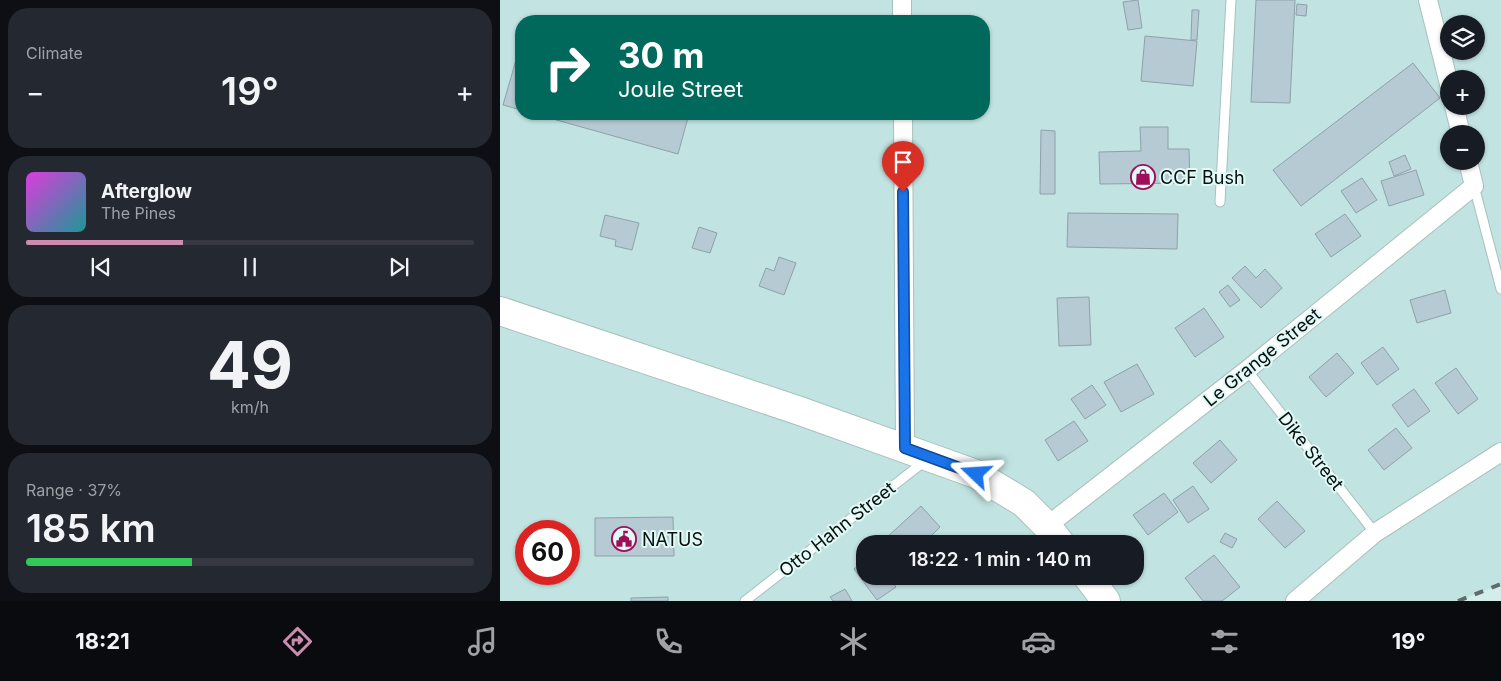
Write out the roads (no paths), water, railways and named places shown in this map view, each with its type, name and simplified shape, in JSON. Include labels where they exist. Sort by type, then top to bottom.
[{"type":"main road","points":[[500,311],[800,411],[976,474],[1024,503],[1054,535]]},
{"type":"main road","points":[[1094,585],[1106,601]]},
{"type":"street","points":[[902,0],[902,15]]},
{"type":"street","points":[[1428,0],[1446,70]]},
{"type":"street","points":[[903,120],[917,453]]},
{"type":"street","points":[[1470,170],[1474,186]]},
{"type":"street","name":"Le Grange Street","points":[[1054,535],[1247,370],[1474,186]]},
{"type":"street","points":[[1295,601],[1374,533],[1501,452]]},
{"type":"lane","points":[[1220,202],[1231,0]]},
{"type":"lane","points":[[1474,186],[1501,289]]},
{"type":"lane","name":"Dike Street","points":[[1247,370],[1374,533]]},
{"type":"lane","name":"Otto Hahn Street","points":[[745,601],[917,453]]},
{"type":"railway","points":[[1458,601],[1501,584]]},
{"type":"place","name":"CCF Bush","points":[[1143,177]]},
{"type":"place","name":"NATUS","points":[[624,539]]}]
